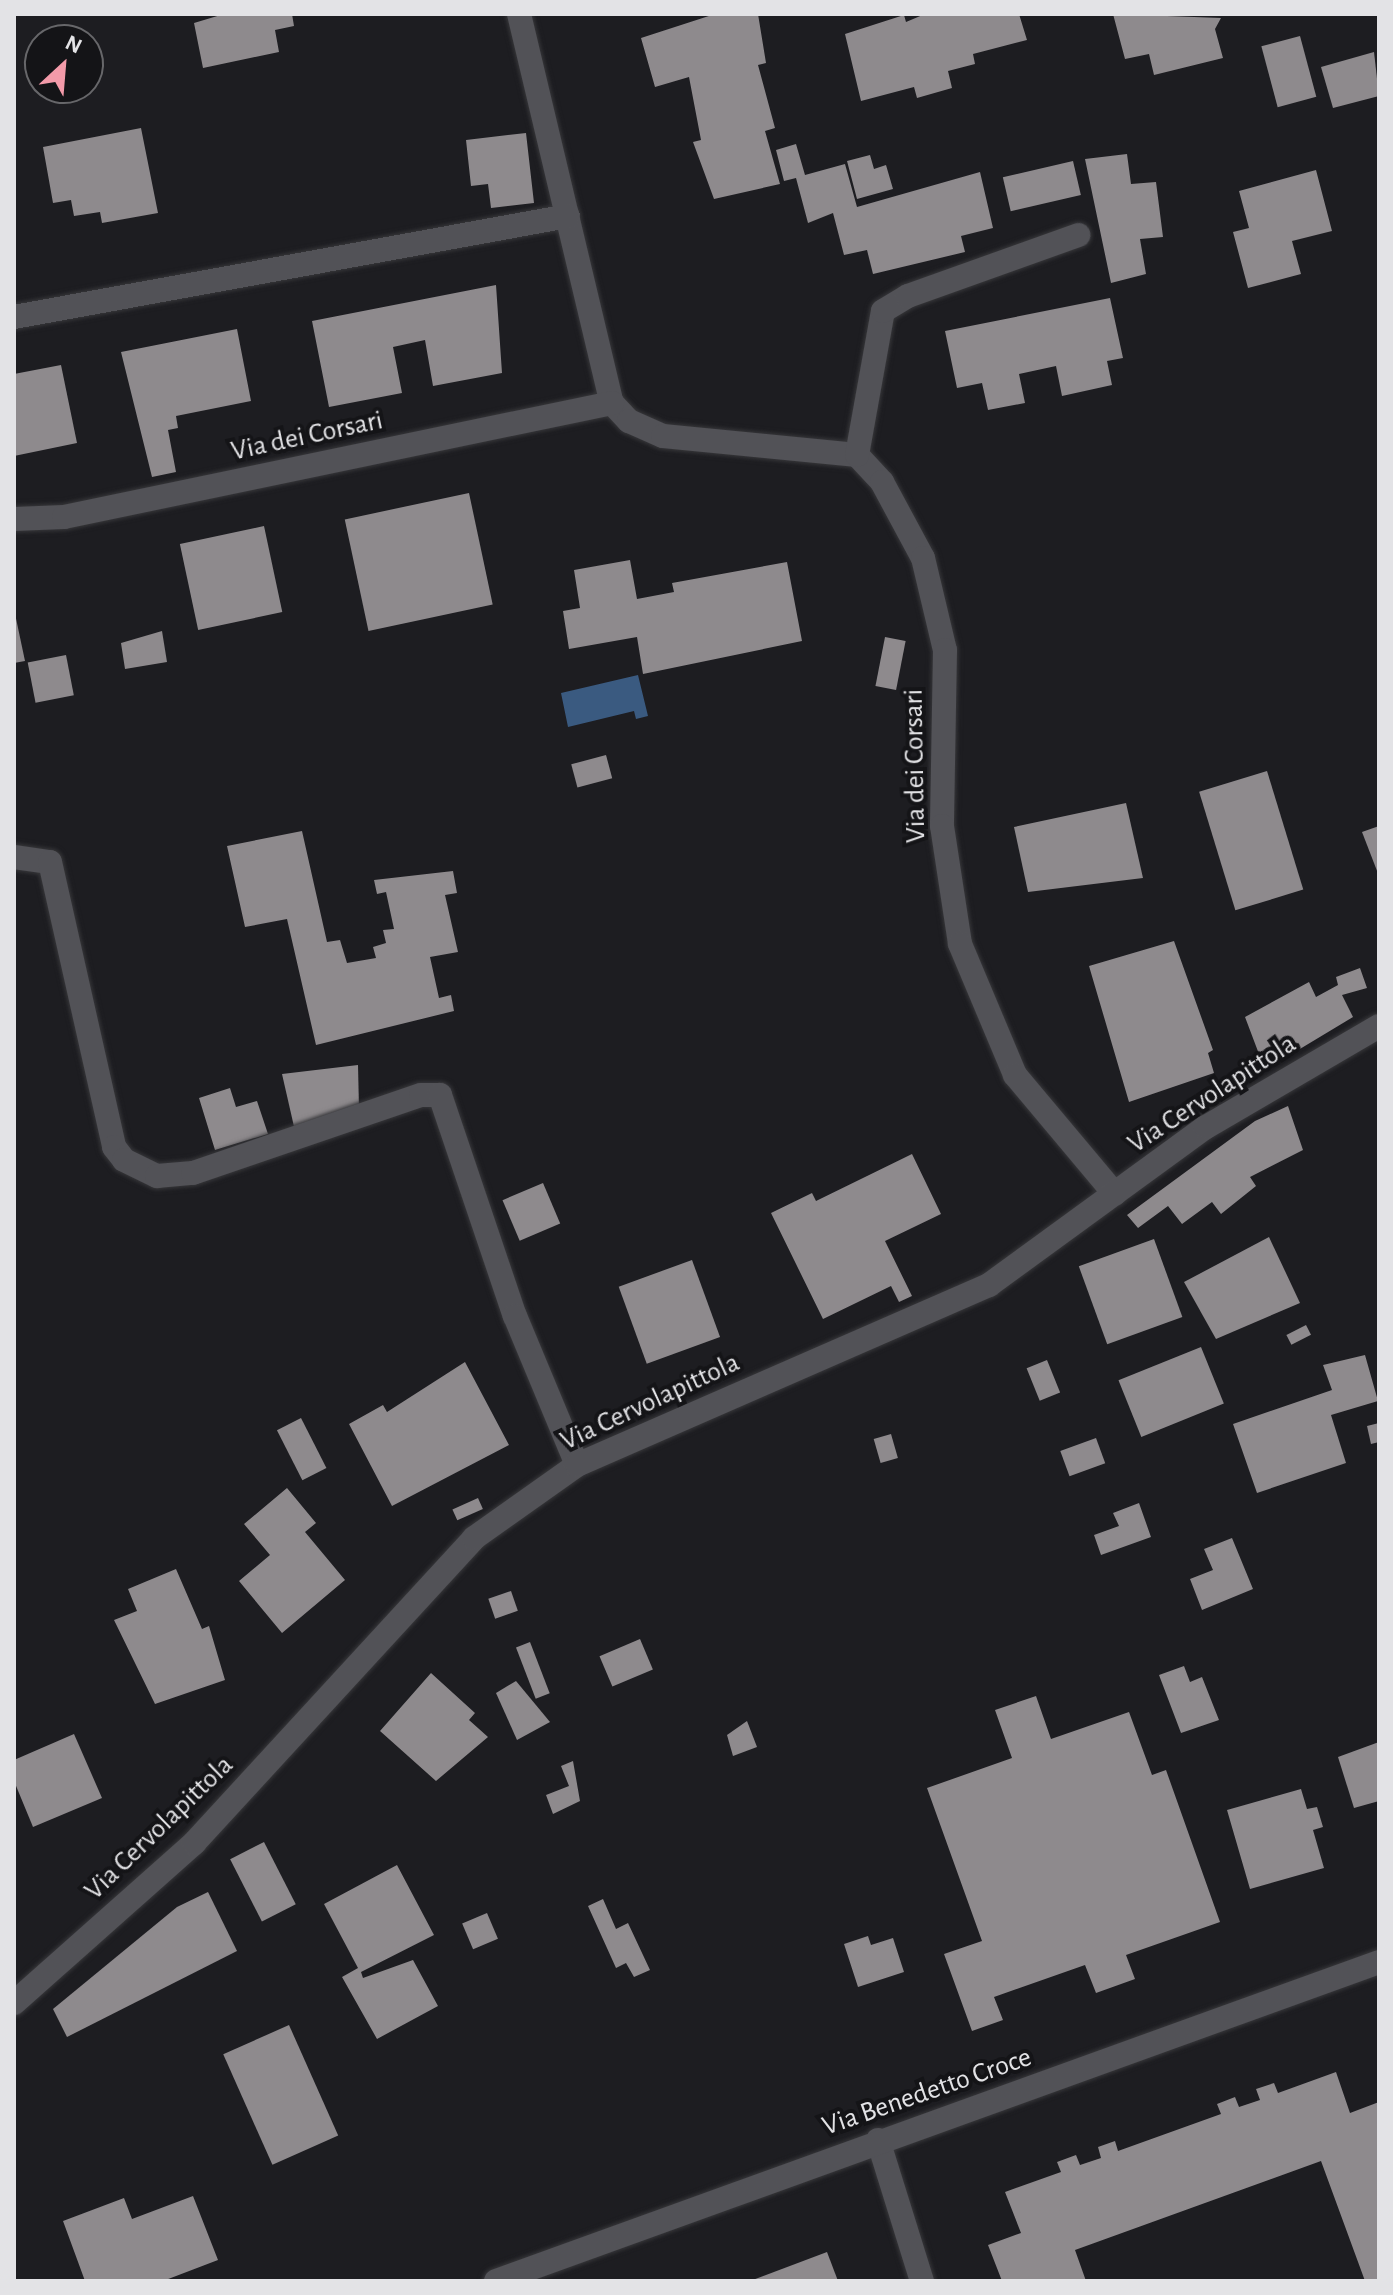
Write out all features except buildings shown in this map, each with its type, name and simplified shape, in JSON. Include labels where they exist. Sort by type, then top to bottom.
[{"type":"street","points":[[519,14],[612,403],[629,421],[663,436],[857,455],[883,311],[908,296],[1078,235]]},
{"type":"street","points":[[14,317],[568,216]]},
{"type":"street","name":"Via dei Corsari","points":[[14,519],[64,517],[612,403]]},
{"type":"street","name":"Via dei Corsari","points":[[857,455],[882,482],[923,558],[945,650],[942,826],[960,944],[1015,1075],[1115,1194]]},
{"type":"street","points":[[14,857],[50,862],[114,1147],[124,1160],[157,1176],[193,1173],[421,1095],[440,1095],[515,1316],[577,1465]]},
{"type":"street","name":"Via Cervolapittola","points":[[14,2003],[194,1843],[474,1538],[577,1465],[989,1285],[1206,1127],[1379,1026]]},
{"type":"street","name":"Via Benedetto Croce","points":[[496,2281],[878,2140],[1379,1962]]},
{"type":"street","points":[[878,2140],[922,2281]]},
{"type":"water","points":[[638,675],[648,716],[636,719],[634,711],[568,727],[561,693]]}]
